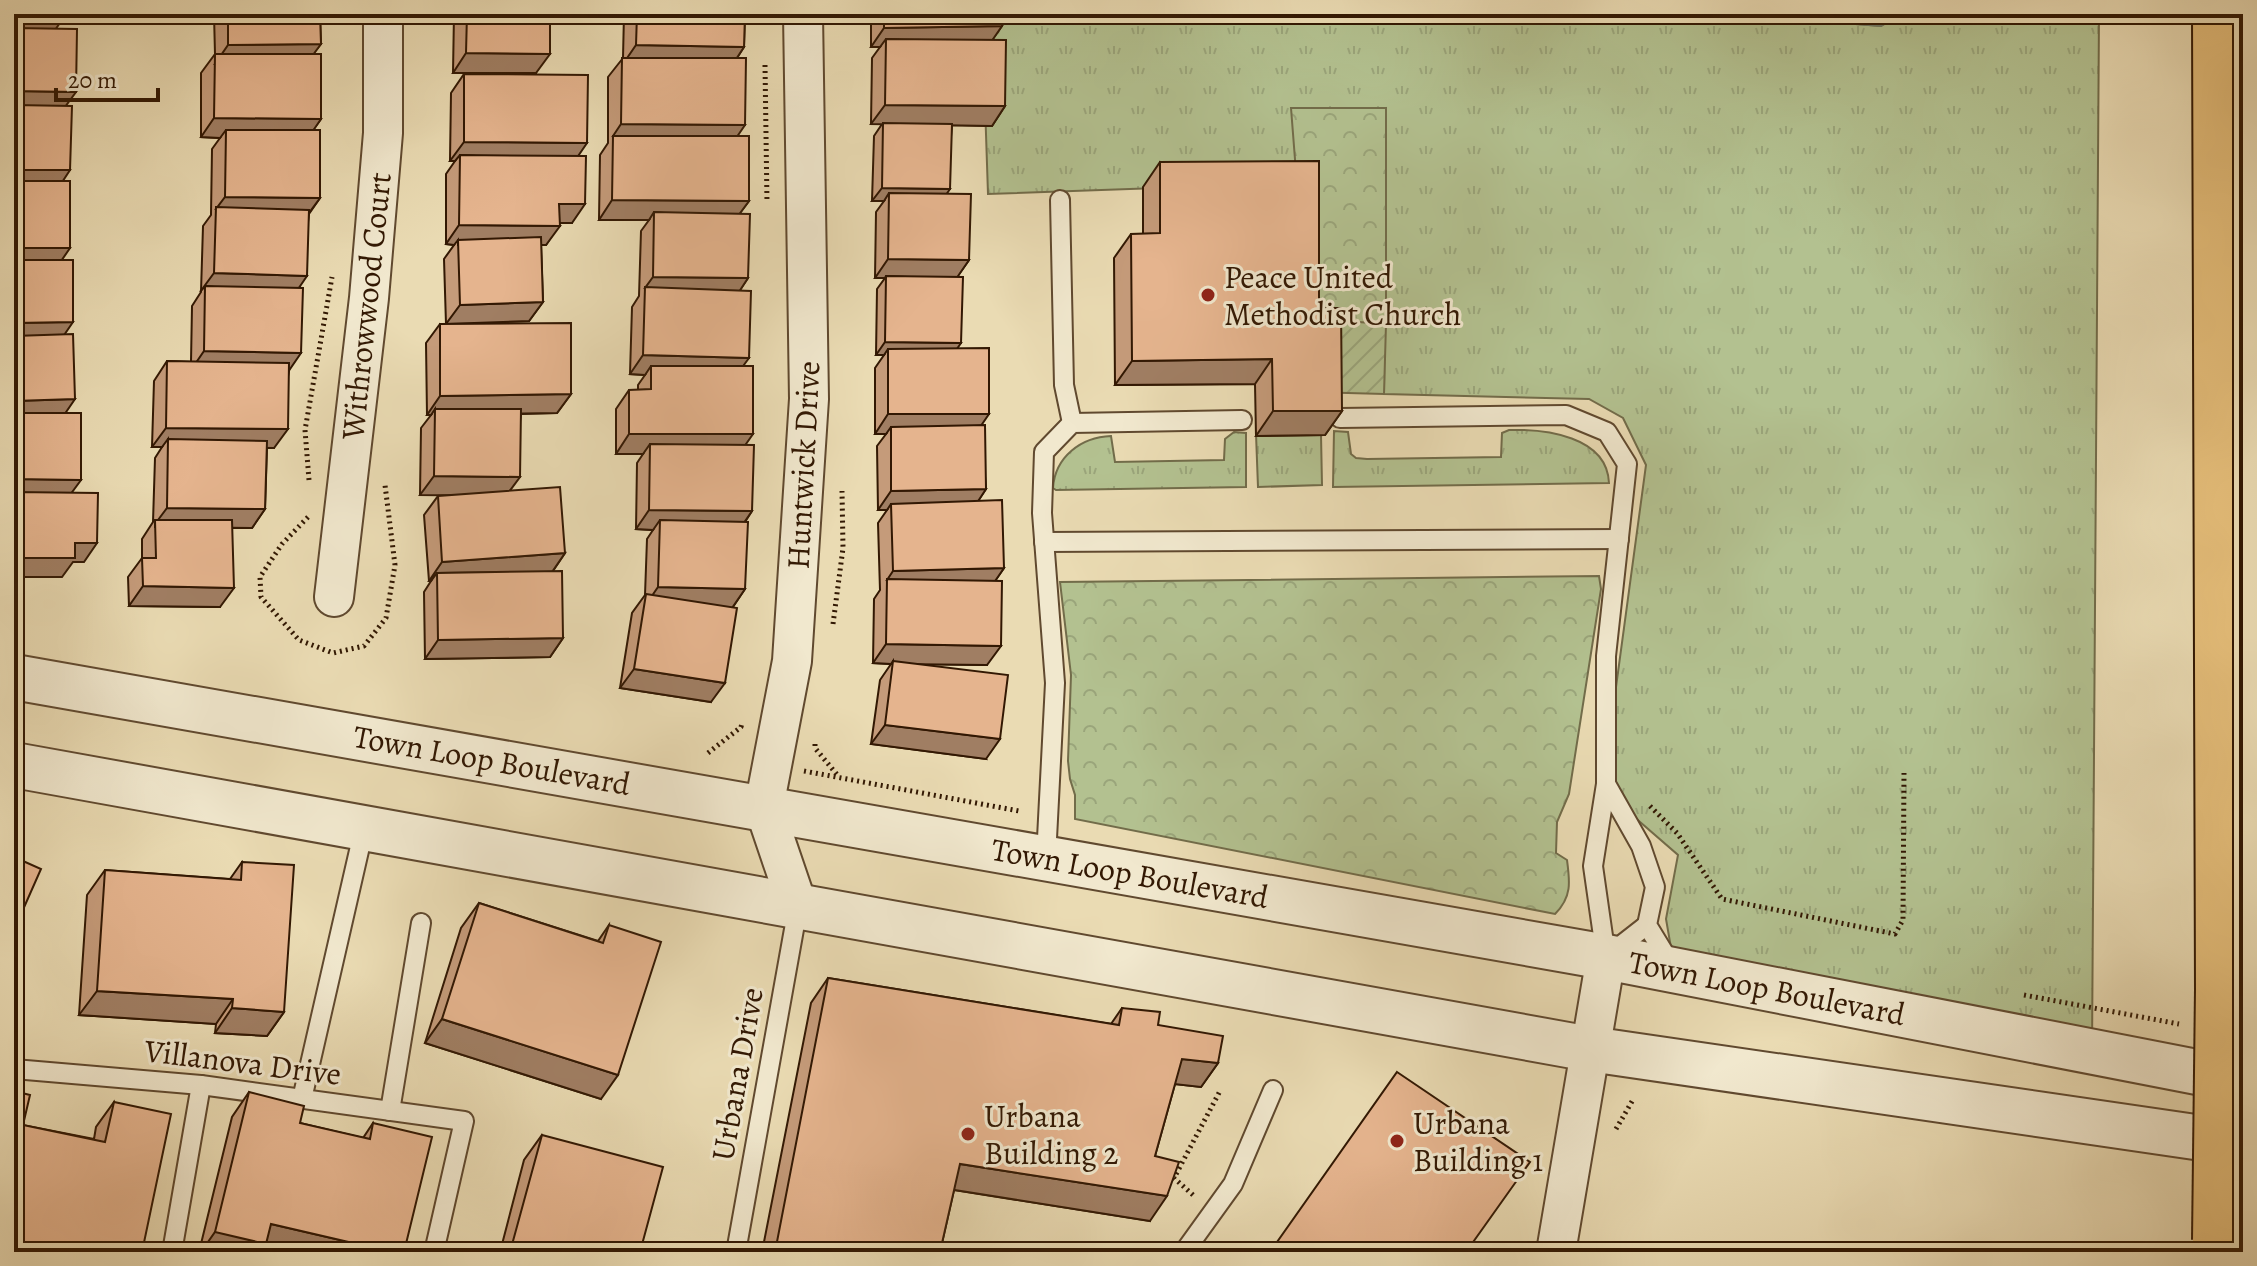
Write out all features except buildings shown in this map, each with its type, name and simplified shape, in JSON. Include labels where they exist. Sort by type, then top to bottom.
[{"type":"highway","points":[[2215,14],[2218,989],[2215,1246]]},
{"type":"street","name":"Withrowwood Court","points":[[334,597],[369,298],[383,133],[383,14]]},
{"type":"street","name":"Huntwick Drive","points":[[798,907],[764,807],[792,661],[809,399],[803,14]]},
{"type":"street","name":"Town Loop Boulevard","points":[[14,677],[1606,957],[2243,1081]]},
{"type":"street","points":[[14,765],[1590,1049],[2243,1144]]},
{"type":"street","points":[[1556,1252],[1606,957]]},
{"type":"lane","points":[[1060,200],[1064,385],[1072,423]]},
{"type":"lane","points":[[1340,418],[1566,415],[1607,432],[1627,464],[1606,656],[1606,784],[1593,866],[1606,957],[1647,925],[1655,887],[1641,846],[1606,784]]},
{"type":"lane","points":[[1046,859],[1055,683],[1044,542],[1044,452],[1072,423],[1242,420]]},
{"type":"lane","points":[[1044,542],[1619,539]]},
{"type":"lane","points":[[302,1099],[364,829]]},
{"type":"lane","name":"Urbana Drive","points":[[736,1252],[798,907]]},
{"type":"lane","points":[[390,1111],[421,923]]},
{"type":"lane","points":[[1647,925],[1675,971]]},
{"type":"lane","name":"Villanova Drive","points":[[14,1069],[201,1085],[464,1121],[434,1252]]},
{"type":"lane","points":[[172,1252],[201,1085]]},
{"type":"lane","points":[[1184,1252],[1233,1184],[1273,1090]]},
{"type":"path","points":[[765,61],[767,216]]},
{"type":"path","points":[[708,753],[741,727],[745,713]]},
{"type":"path","points":[[1623,814],[1645,801],[1677,833],[1722,899],[1895,934],[1903,920],[1904,773]]},
{"type":"path","points":[[1186,1206],[1194,1195],[1174,1178],[1220,1091]]},
{"type":"green space","points":[[982,14],[1727,14],[1881,26],[1901,14],[2099,14],[2092,1051],[1675,971],[1666,919],[1678,855],[1632,815],[1606,784],[1611,724],[1646,465],[1623,418],[1589,399],[1384,394],[1386,109],[1297,183],[988,194]]},
{"type":"green space","points":[[1291,108],[1386,108],[1386,324],[1308,326]]},
{"type":"green space","points":[[1301,318],[1386,324],[1384,394],[1311,392]]},
{"type":"green space","points":[[1509,430],[1556,434],[1586,445],[1606,467],[1609,483],[1333,487],[1334,431],[1348,432],[1351,454],[1367,459],[1501,457],[1502,433]]},
{"type":"green space","points":[[1234,432],[1246,433],[1246,487],[1053,488],[1064,458],[1090,440],[1111,436],[1115,462],[1224,460],[1225,439]]},
{"type":"green space","points":[[1256,434],[1321,435],[1322,485],[1258,487]]},
{"type":"green space","points":[[1599,576],[1601,589],[1569,794],[1557,822],[1556,853],[1567,860],[1569,875],[1564,901],[1555,914],[1075,819],[1075,795],[1068,761],[1071,675],[1060,582]]},
{"type":"shaded area","points":[[1727,14],[1901,14],[1881,26]]},
{"type":"place","name":"Peace United Methodist Church","points":[[1208,295]]},
{"type":"place","name":"Urbana Building 2","points":[[968,1134]]},
{"type":"place","name":"Urbana Building 1","points":[[1397,1141]]}]
